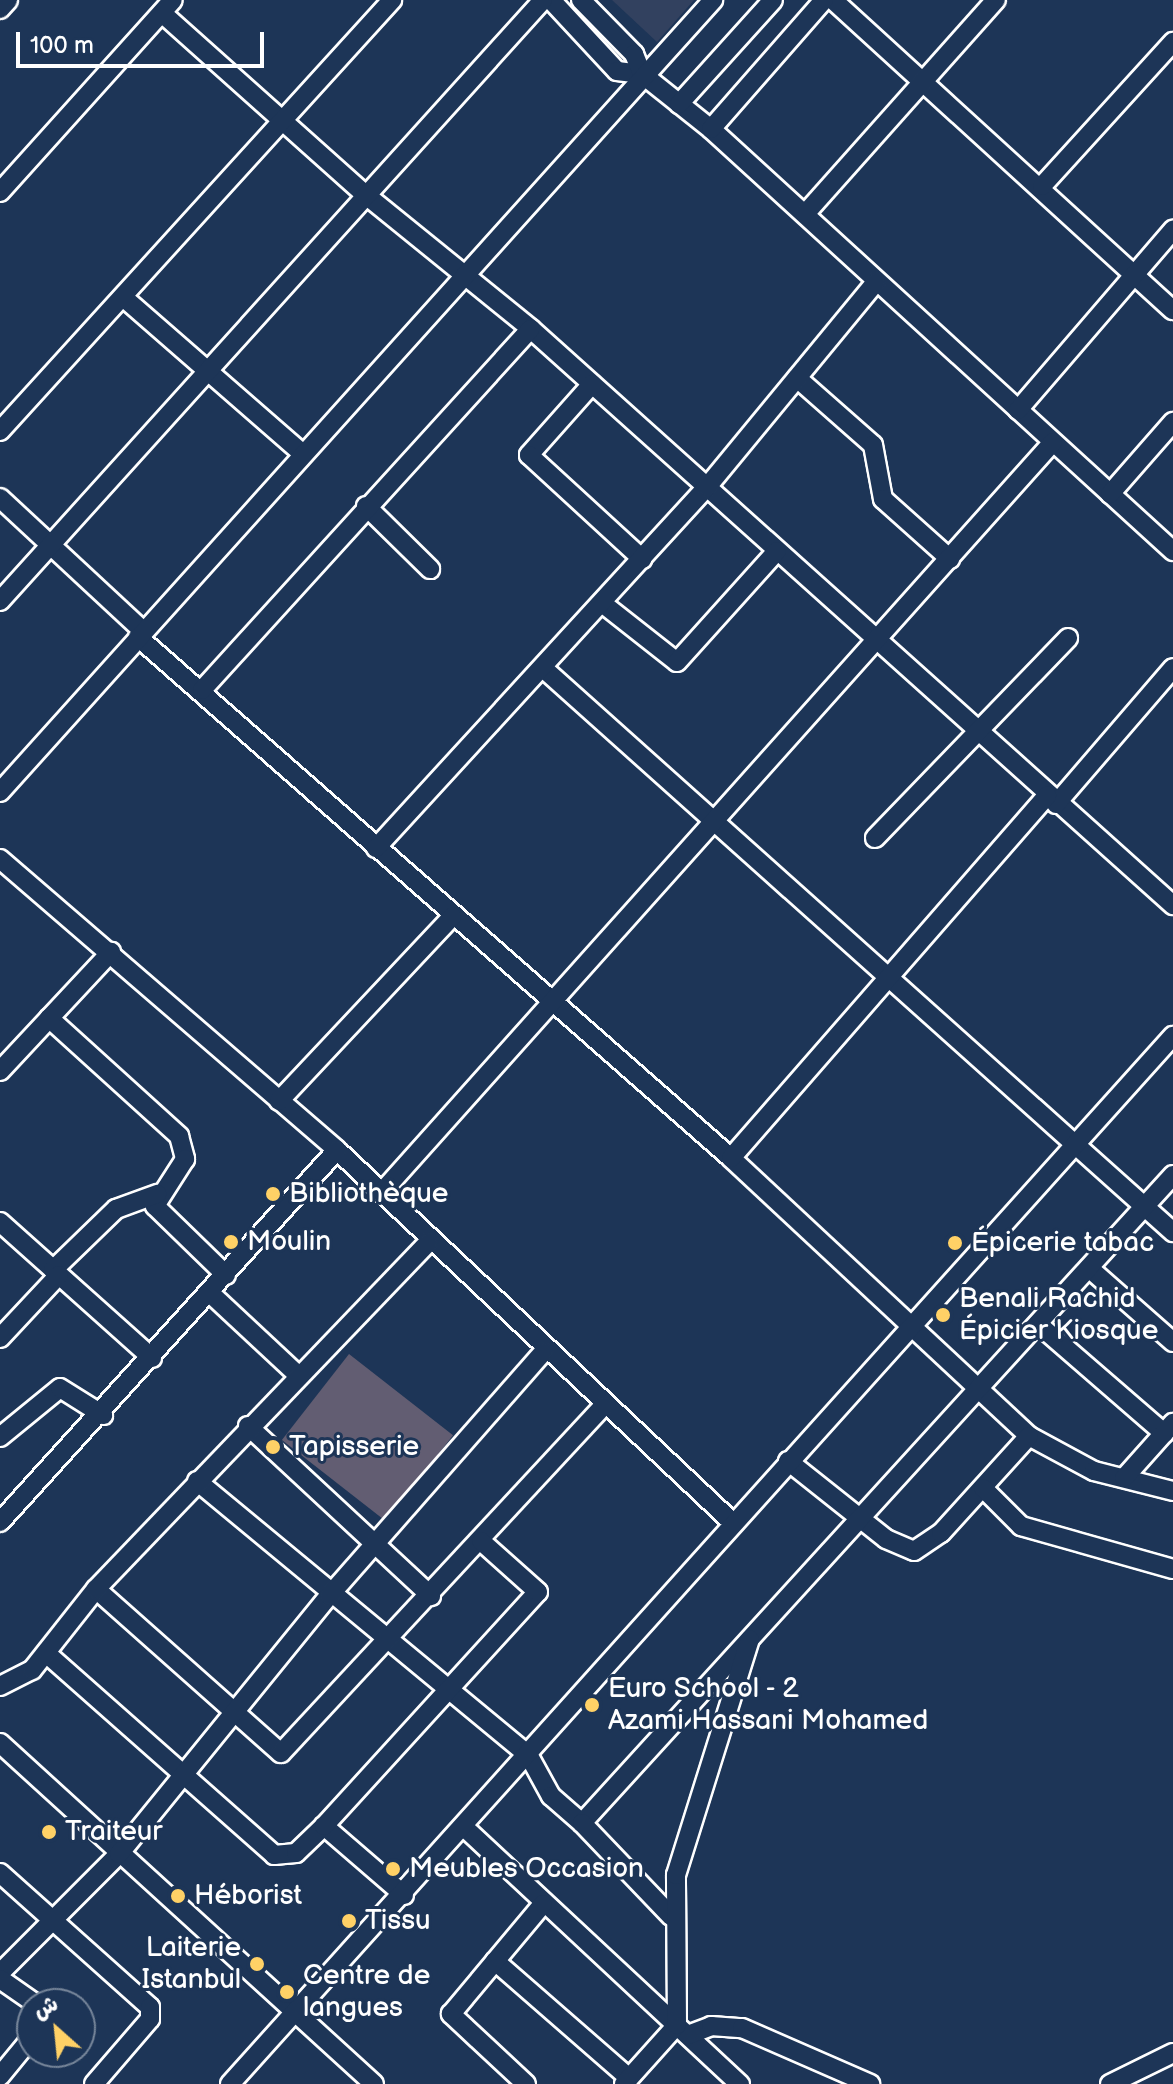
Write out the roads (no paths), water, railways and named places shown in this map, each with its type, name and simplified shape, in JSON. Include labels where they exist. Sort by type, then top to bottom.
[{"type":"street","points":[[0,9],[8,0]]},
{"type":"street","points":[[0,431],[392,0]]},
{"type":"street","points":[[0,601],[543,0]]},
{"type":"street","points":[[551,0],[617,71],[642,74]]},
{"type":"street","points":[[581,0],[634,54],[642,74],[711,129],[1173,551]]},
{"type":"street","points":[[0,792],[642,74],[713,0]]},
{"type":"street","points":[[679,104],[773,0]]},
{"type":"street","points":[[711,129],[824,0]]},
{"type":"street","points":[[833,0],[1042,186],[1173,310]]},
{"type":"street","points":[[805,214],[921,80],[996,0]]},
{"type":"street","points":[[0,192],[168,6],[282,121],[367,196],[531,329],[1052,800],[1173,905]]},
{"type":"street","points":[[1042,186],[1173,42]]},
{"type":"street","points":[[1018,410],[1173,230]]},
{"type":"street","points":[[376,848],[707,487],[876,282]]},
{"type":"street","points":[[123,297],[210,369],[302,453]]},
{"type":"street","points":[[202,690],[366,506],[531,329]]},
{"type":"street","points":[[797,378],[873,445],[883,499],[950,559]]},
{"type":"street","points":[[592,384],[529,455],[642,559]]},
{"type":"street","points":[[1110,494],[1173,422]]},
{"type":"street","points":[[382,1192],[1053,442]]},
{"type":"street","points":[[0,498],[53,544],[140,634],[452,917],[731,1158],[1029,1436],[1062,1458],[1173,1491]]},
{"type":"street","points":[[366,506],[430,569]]},
{"type":"street","points":[[602,603],[677,662],[777,551]]},
{"type":"street","points":[[875,838],[1068,638]]},
{"type":"street","points":[[543,668],[1075,1141],[1173,1232]]},
{"type":"street","points":[[731,1158],[889,978],[1173,668]]},
{"type":"street","points":[[0,859],[337,1150],[382,1192],[428,1243],[543,1352],[732,1522]]},
{"type":"street","points":[[279,1101],[452,917]]},
{"type":"street","points":[[0,1071],[111,952]]},
{"type":"street","points":[[0,1338],[56,1272],[116,1209],[157,1194],[185,1159],[182,1142],[49,1018]]},
{"type":"street","points":[[230,2084],[465,1828],[732,1522],[1173,1036]]},
{"type":"street","points":[[0,1522],[103,1415],[337,1150]]},
{"type":"street","points":[[582,1823],[859,1513],[978,1390],[1173,1175]]},
{"type":"street","points":[[157,1194],[158,1214],[226,1275]]},
{"type":"street","points":[[0,1222],[152,1358]]},
{"type":"street","points":[[0,1686],[32,1670],[96,1589],[248,1426],[428,1243]]},
{"type":"street","points":[[1089,1268],[1173,1342]]},
{"type":"street","points":[[210,1293],[298,1375]]},
{"type":"street","points":[[1038,1324],[1168,1428],[1124,1478]]},
{"type":"street","points":[[16,1988],[0,1976],[119,1854],[329,1596],[543,1352]]},
{"type":"street","points":[[0,1437],[60,1388],[103,1415]]},
{"type":"street","points":[[96,1589],[273,1752],[285,1751],[604,1406]]},
{"type":"street","points":[[248,1426],[431,1596]]},
{"type":"street","points":[[788,1461],[859,1513],[886,1539],[914,1551],[983,1488],[1029,1436]]},
{"type":"street","points":[[197,1481],[329,1596],[529,1756],[551,1796],[582,1823],[671,1916]]},
{"type":"street","points":[[983,1488],[1021,1526],[1173,1569]]},
{"type":"street","points":[[46,1653],[274,1855],[296,1853],[539,1589],[481,1541]]},
{"type":"street","points":[[683,2030],[671,1916],[686,1836],[752,1631]]},
{"type":"street","points":[[0,1743],[374,2084]]},
{"type":"street","points":[[324,1826],[404,1895]]},
{"type":"street","points":[[465,1828],[543,1904],[740,2084]]},
{"type":"street","points":[[0,1873],[150,2007],[150,2019],[94,2084]]},
{"type":"street","points":[[526,2084],[451,2014],[543,1904]]},
{"type":"street","points":[[495,1961],[626,2081],[683,2030],[711,2026],[742,2028],[870,2084]]},
{"type":"street","points":[[1110,2084],[1173,2053]]},
{"type":"street","points":[[0,2076],[16,2056]]},
{"type":"place","name":"Bibliothèque","points":[[273,1194]]},
{"type":"place","name":"Moulin","points":[[231,1242]]},
{"type":"place","name":"Épicerie tabac","points":[[955,1243]]},
{"type":"place","name":"Benali Rachid Épicier Kiosque","points":[[943,1315]]},
{"type":"place","name":"Tapisserie","points":[[273,1447]]},
{"type":"place","name":"Euro School - 2 Azami Hassani Mohamed","points":[[592,1705]]},
{"type":"place","name":"Traiteur","points":[[49,1832]]},
{"type":"place","name":"Meubles Occasion","points":[[393,1869]]},
{"type":"place","name":"Héborist","points":[[178,1896]]},
{"type":"place","name":"Tissu","points":[[349,1921]]},
{"type":"place","name":"Laiterie Istanbul","points":[[257,1964]]},
{"type":"place","name":"Centre de langues","points":[[287,1992]]}]
